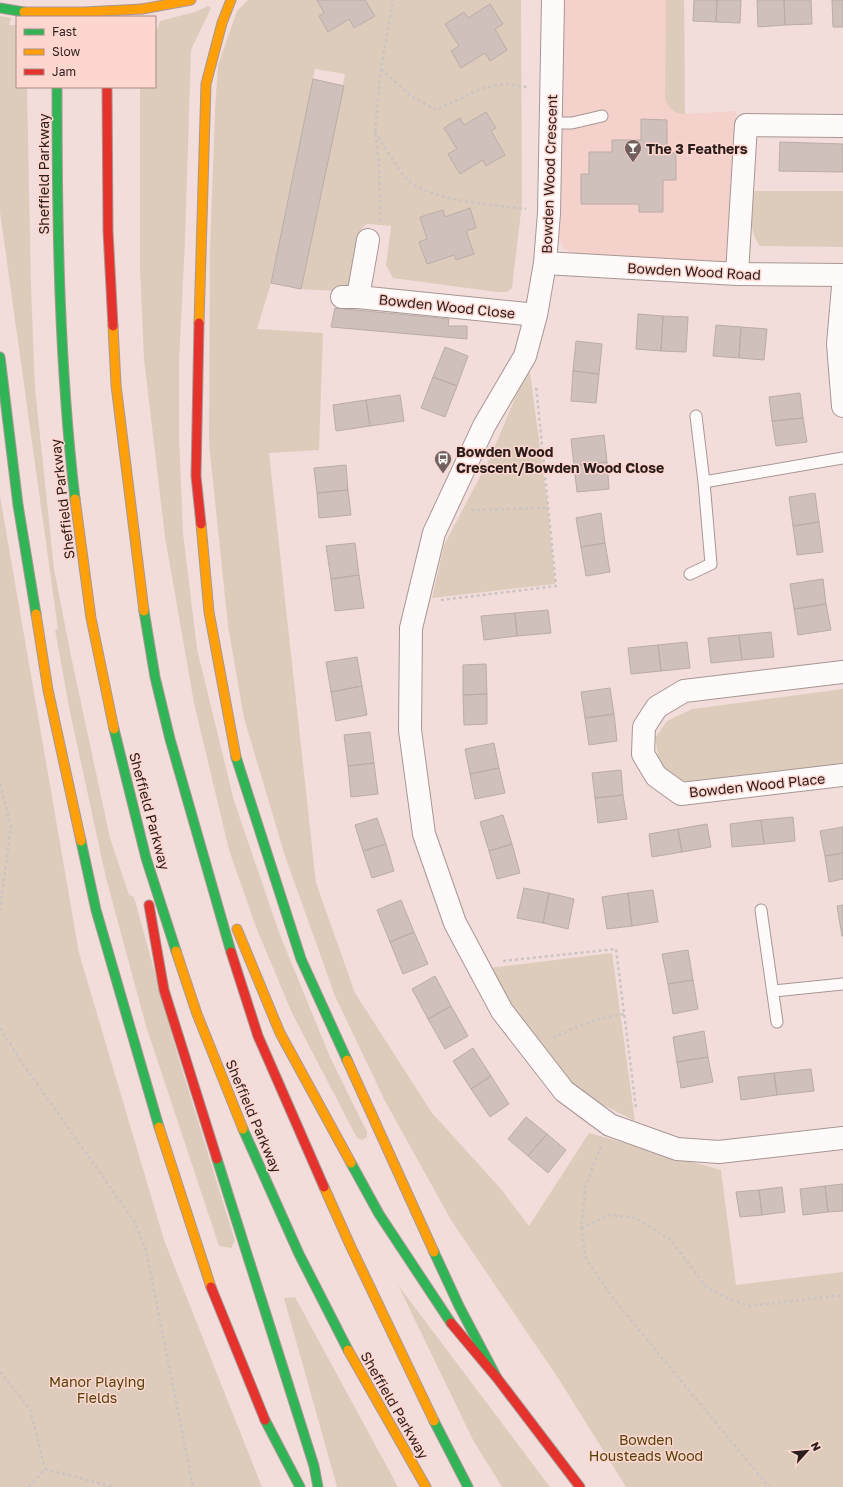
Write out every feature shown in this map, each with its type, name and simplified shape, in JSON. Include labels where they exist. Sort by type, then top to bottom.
[{"type":"highway","points":[[57,16],[58,0]]},
{"type":"highway","points":[[108,0],[108,16]]},
{"type":"highway","points":[[0,8],[24,12],[84,12],[142,9],[191,0]]},
{"type":"highway","points":[[231,0],[222,23],[206,84],[201,217],[196,476],[208,612],[234,753],[301,959],[459,1306],[497,1378]]},
{"type":"highway","name":"Sheffield Parkway","points":[[57,88],[57,234],[63,375],[69,443],[80,539],[103,682],[129,793],[159,901],[207,1040],[258,1164],[299,1253],[342,1339],[426,1487]]},
{"type":"highway","name":"Sheffield Parkway","points":[[107,88],[108,231],[116,385],[139,578],[155,677],[189,811],[218,911],[258,1036],[350,1245],[453,1461],[468,1487]]},
{"type":"highway","points":[[0,357],[18,505],[48,690],[96,910],[150,1100],[212,1289],[263,1416],[300,1487]]},
{"type":"highway","points":[[129,793],[164,990],[314,1466],[318,1487]]},
{"type":"highway","points":[[189,811],[228,907]]},
{"type":"highway","points":[[234,922],[280,1033],[379,1214],[448,1320],[497,1378],[580,1487]]},
{"type":"street","name":"Bowden Wood Crescent","points":[[553,0],[549,213],[545,263],[536,315],[525,356],[484,426],[434,533],[411,628],[410,730],[424,834],[455,923],[502,1011],[564,1091],[610,1125],[639,1137],[677,1149],[719,1152],[843,1138]]},
{"type":"street","points":[[737,274],[746,125],[843,126]]},
{"type":"street","name":"Bowden Wood Close","points":[[368,240],[350,297],[536,315]]},
{"type":"street","name":"Bowden Wood Road","points":[[545,263],[737,274],[843,275]]},
{"type":"street","points":[[843,288],[838,344],[843,406]]},
{"type":"street","name":"Bowden Wood Place","points":[[843,672],[684,690],[657,707],[644,727],[643,754],[656,776],[681,794],[843,775]]},
{"type":"lane","points":[[551,123],[572,123],[602,116]]},
{"type":"lane","points":[[690,574],[711,564],[704,482],[696,416]]},
{"type":"lane","points":[[704,482],[843,458]]},
{"type":"lane","points":[[761,910],[774,991],[777,1022]]},
{"type":"lane","points":[[774,991],[843,984]]},
{"type":"path","points":[[368,240],[381,235],[379,163],[375,131],[381,68],[393,0]]},
{"type":"path","points":[[381,68],[410,96],[436,110],[483,88],[504,84],[552,89]]},
{"type":"path","points":[[375,131],[408,180],[427,192],[460,200],[549,213]]},
{"type":"path","points":[[417,603],[556,586],[535,377]]},
{"type":"path","points":[[444,511],[548,508]]},
{"type":"path","points":[[0,784],[11,826],[0,910]]},
{"type":"path","points":[[476,963],[616,949],[639,1137]]},
{"type":"path","points":[[531,1049],[578,1025],[602,1017],[624,1014]]},
{"type":"path","points":[[0,1028],[23,1064],[134,1221],[146,1250],[193,1487]]},
{"type":"path","points":[[610,1125],[586,1185],[581,1228],[586,1260],[615,1301],[769,1487]]},
{"type":"path","points":[[581,1228],[610,1215],[636,1218],[670,1240],[706,1287],[750,1306],[843,1295]]},
{"type":"path","points":[[0,1372],[30,1409],[45,1469]]},
{"type":"path","points":[[29,1487],[45,1469]]},
{"type":"path","points":[[45,1469],[115,1487]]},
{"type":"shaded area","points":[[562,0],[684,0],[685,114],[736,111],[733,257],[713,267],[581,258],[565,249],[556,237]]},
{"type":"green space","name":"Bowden Housteads Wood","points":[[248,0],[317,0],[324,13],[319,16],[328,32],[349,19],[355,28],[375,16],[365,0],[521,0],[522,203],[512,288],[507,292],[497,292],[393,278],[386,265],[391,226],[367,224],[362,228],[352,292],[301,289],[345,74],[315,69],[271,283],[257,329],[323,333],[319,450],[269,453],[316,883],[355,993],[432,1113],[500,1188],[529,1226],[589,1133],[721,1170],[736,1285],[843,1272],[843,1487],[626,1487],[560,1381],[451,1220],[385,1101],[335,996],[285,856],[244,718],[228,626],[209,443],[210,249],[215,110],[218,65],[237,11]],"holes":[[[490,4],[503,24],[495,29],[507,50],[490,61],[485,53],[461,68],[451,51],[459,46],[445,24],[464,12],[468,18]],[[486,112],[496,128],[491,131],[505,155],[487,166],[483,160],[448,154],[457,149],[444,128],[464,125]],[[470,209],[476,228],[466,231],[474,254],[456,260],[454,255],[419,242],[427,239],[420,217],[443,210],[445,217]]]},
{"type":"green space","points":[[666,0],[684,0],[685,114],[672,110],[665,99]]},
{"type":"green space","points":[[208,6],[211,8],[191,50],[185,240],[179,362],[179,437],[183,533],[197,649],[234,801],[280,935],[330,1057],[367,1132],[367,1137],[362,1140],[357,1138],[292,1013],[256,927],[229,850],[194,703],[165,537],[144,359],[140,268],[140,88],[156,88],[156,28],[158,28],[160,21],[198,11]]},
{"type":"green space","points":[[0,16],[11,18],[9,25],[16,25],[16,88],[27,88],[31,287],[35,388],[54,569],[110,838],[129,895],[134,897],[177,1053],[235,1241],[231,1248],[219,1246],[146,1026],[106,878],[70,712],[55,630],[58,629],[0,212]]},
{"type":"green space","points":[[752,191],[843,191],[843,247],[760,246],[756,240],[752,227]]},
{"type":"green space","points":[[529,365],[548,508],[555,584],[432,598],[444,545],[490,458]]},
{"type":"green space","name":"Manor Playing Fields","points":[[0,496],[79,953],[164,1240],[262,1487],[0,1487]]},
{"type":"green space","points":[[843,689],[843,765],[686,783],[660,765],[655,738],[667,721],[692,709]]},
{"type":"green space","points":[[612,953],[635,1121],[574,1090],[527,1033],[489,968]]},
{"type":"green space","points":[[398,1285],[550,1487],[502,1487],[473,1440]]},
{"type":"green space","points":[[295,1297],[398,1487],[337,1487],[284,1298]]},
{"type":"building","points":[[317,0],[365,0],[375,16],[354,28],[349,19],[328,32],[319,16],[324,13]]},
{"type":"building","points":[[694,0],[717,0],[716,22],[693,21]]},
{"type":"building","points":[[717,0],[741,0],[740,23],[716,22]]},
{"type":"building","points":[[757,0],[784,0],[785,25],[758,27]]},
{"type":"building","points":[[784,0],[811,0],[812,24],[785,25]]},
{"type":"building","points":[[832,0],[843,0],[843,27],[833,27]]},
{"type":"building","points":[[490,4],[503,24],[495,29],[507,50],[490,61],[485,53],[461,68],[451,51],[459,46],[445,24],[464,12],[468,18]]},
{"type":"building","points":[[313,79],[344,86],[301,289],[271,283]]},
{"type":"building","points":[[486,112],[496,128],[491,131],[505,155],[486,166],[483,160],[460,174],[448,154],[457,149],[444,128],[460,118],[464,125]]},
{"type":"building","name":"The 3 Feathers","points":[[641,119],[667,120],[667,153],[676,153],[676,180],[663,180],[663,212],[639,212],[639,204],[581,204],[581,174],[589,174],[589,152],[612,152],[612,140],[641,140]]},
{"type":"building","points":[[780,142],[843,144],[843,172],[779,171]]},
{"type":"building","points":[[470,208],[476,228],[466,231],[474,254],[456,260],[454,255],[427,264],[419,242],[427,239],[420,217],[443,210],[445,217]]},
{"type":"building","points":[[335,308],[449,319],[448,326],[467,326],[467,339],[331,327]]},
{"type":"building","points":[[638,314],[663,316],[661,351],[636,349]]},
{"type":"building","points":[[663,316],[688,317],[686,352],[661,351]]},
{"type":"building","points":[[716,325],[741,327],[739,358],[713,356]]},
{"type":"building","points":[[741,327],[767,329],[764,360],[739,358]]},
{"type":"building","points":[[576,341],[602,344],[599,374],[573,371]]},
{"type":"building","points":[[445,347],[468,356],[457,386],[433,377]]},
{"type":"building","points":[[573,371],[599,374],[596,403],[571,401]]},
{"type":"building","points":[[433,377],[457,386],[445,417],[421,408]]},
{"type":"building","points":[[800,393],[803,418],[772,421],[769,397]]},
{"type":"building","points":[[400,395],[404,421],[370,426],[366,400]]},
{"type":"building","points":[[366,400],[370,426],[336,431],[333,405]]},
{"type":"building","points":[[803,418],[807,442],[776,446],[772,421]]},
{"type":"building","points":[[604,435],[607,462],[574,466],[571,439]]},
{"type":"building","points":[[607,462],[609,489],[577,492],[574,466]]},
{"type":"building","points":[[346,465],[348,490],[317,493],[314,468]]},
{"type":"building","points":[[348,490],[351,515],[319,518],[317,493]]},
{"type":"building","points":[[815,493],[819,522],[793,526],[789,497]]},
{"type":"building","points":[[601,513],[605,543],[581,547],[576,518]]},
{"type":"building","points":[[819,522],[823,552],[797,555],[793,526]]},
{"type":"building","points":[[355,543],[359,575],[331,579],[326,546]]},
{"type":"building","points":[[605,543],[610,572],[586,576],[581,547]]},
{"type":"building","points":[[359,575],[364,608],[335,611],[331,579]]},
{"type":"building","points":[[823,579],[826,604],[794,609],[790,584]]},
{"type":"building","points":[[826,604],[831,630],[798,635],[794,609]]},
{"type":"building","points":[[548,610],[551,633],[517,636],[515,613]]},
{"type":"building","points":[[515,613],[517,636],[484,640],[481,616]]},
{"type":"building","points":[[771,632],[774,657],[742,660],[739,635]]},
{"type":"building","points":[[739,635],[742,660],[711,663],[708,638]]},
{"type":"building","points":[[687,642],[690,668],[661,671],[658,645]]},
{"type":"building","points":[[658,645],[661,671],[631,674],[628,648]]},
{"type":"building","points":[[357,657],[362,686],[331,692],[326,662]]},
{"type":"building","points":[[486,664],[487,694],[463,695],[463,665]]},
{"type":"building","points":[[362,686],[367,715],[336,721],[331,692]]},
{"type":"building","points":[[610,688],[614,714],[585,718],[581,692]]},
{"type":"building","points":[[487,694],[487,724],[464,725],[463,695]]},
{"type":"building","points":[[614,714],[617,741],[589,745],[585,718]]},
{"type":"building","points":[[370,732],[374,763],[348,766],[344,735]]},
{"type":"building","points":[[494,743],[499,768],[470,774],[465,749]]},
{"type":"building","points":[[374,763],[378,794],[351,797],[348,766]]},
{"type":"building","points":[[499,768],[505,793],[475,799],[470,774]]},
{"type":"building","points":[[621,770],[623,795],[595,798],[592,773]]},
{"type":"building","points":[[623,795],[627,819],[598,823],[595,798]]},
{"type":"building","points":[[503,815],[512,844],[489,851],[480,822]]},
{"type":"building","points":[[793,817],[795,841],[764,844],[761,820]]},
{"type":"building","points":[[377,818],[386,844],[363,851],[355,825]]},
{"type":"building","points":[[761,820],[764,844],[732,847],[730,824]]},
{"type":"building","points":[[707,824],[711,847],[682,852],[678,829]]},
{"type":"building","points":[[843,827],[843,853],[825,856],[820,831]]},
{"type":"building","points":[[678,829],[682,852],[652,857],[649,834]]},
{"type":"building","points":[[386,844],[394,871],[372,878],[363,851]]},
{"type":"building","points":[[512,844],[520,873],[497,879],[489,851]]},
{"type":"building","points":[[843,853],[843,879],[829,882],[825,856]]},
{"type":"building","points":[[524,888],[549,893],[543,923],[517,918]]},
{"type":"building","points":[[653,890],[658,922],[632,926],[628,893]]},
{"type":"building","points":[[549,893],[574,899],[568,929],[543,923]]},
{"type":"building","points":[[628,893],[632,926],[607,929],[602,897]]},
{"type":"building","points":[[401,900],[414,932],[390,942],[377,910]]},
{"type":"building","points":[[843,905],[843,936],[842,936],[837,906]]},
{"type":"building","points":[[414,932],[428,964],[403,974],[390,942]]},
{"type":"building","points":[[688,950],[693,980],[668,984],[662,954]]},
{"type":"building","points":[[435,976],[451,1006],[428,1019],[412,989]]},
{"type":"building","points":[[693,980],[698,1009],[673,1014],[668,984]]},
{"type":"building","points":[[451,1006],[468,1036],[445,1049],[428,1019]]},
{"type":"building","points":[[704,1031],[708,1057],[677,1062],[673,1037]]},
{"type":"building","points":[[473,1048],[491,1076],[471,1089],[453,1061]]},
{"type":"building","points":[[708,1057],[713,1082],[681,1088],[677,1062]]},
{"type":"building","points":[[811,1069],[814,1091],[777,1095],[774,1073]]},
{"type":"building","points":[[774,1073],[777,1095],[741,1100],[738,1077]]},
{"type":"building","points":[[491,1076],[509,1104],[490,1117],[471,1089]]},
{"type":"building","points":[[526,1117],[547,1134],[528,1156],[508,1139]]},
{"type":"building","points":[[547,1134],[566,1150],[548,1173],[528,1156]]},
{"type":"building","points":[[843,1184],[843,1211],[828,1212],[825,1186]]},
{"type":"building","points":[[825,1186],[828,1212],[803,1215],[800,1189]]},
{"type":"building","points":[[782,1187],[785,1212],[762,1215],[759,1190]]},
{"type":"building","points":[[759,1190],[762,1215],[740,1217],[736,1192]]},
{"type":"traffic: fast","points":[[0,8],[24,12]]},
{"type":"traffic: fast","points":[[57,88],[58,242],[62,345],[65,396],[75,499]]},
{"type":"traffic: fast","points":[[0,357],[18,505],[36,614]]},
{"type":"traffic: fast","points":[[144,611],[155,677],[170,739],[231,952]]},
{"type":"traffic: fast","points":[[114,729],[146,858],[176,951]]},
{"type":"traffic: fast","points":[[236,757],[301,959],[347,1060]]},
{"type":"traffic: fast","points":[[81,841],[96,910],[159,1127]]},
{"type":"traffic: fast","points":[[243,1129],[299,1254],[348,1350]]},
{"type":"traffic: fast","points":[[217,1159],[314,1466],[318,1487]]},
{"type":"traffic: fast","points":[[351,1163],[379,1214],[451,1323]]},
{"type":"traffic: fast","points":[[434,1252],[459,1306],[497,1378]]},
{"type":"traffic: fast","points":[[265,1420],[300,1487]]},
{"type":"traffic: fast","points":[[434,1421],[468,1487]]},
{"type":"traffic: slow","points":[[142,9],[191,0]]},
{"type":"traffic: slow","points":[[199,323],[206,84],[222,23],[231,0]]},
{"type":"traffic: slow","points":[[24,12],[84,12],[142,9]]},
{"type":"traffic: slow","points":[[113,326],[116,385],[144,611]]},
{"type":"traffic: slow","points":[[75,499],[91,618],[114,729]]},
{"type":"traffic: slow","points":[[201,524],[209,612],[236,757]]},
{"type":"traffic: slow","points":[[36,614],[48,690],[81,841]]},
{"type":"traffic: slow","points":[[237,929],[280,1033],[351,1163]]},
{"type":"traffic: slow","points":[[176,951],[197,1014],[243,1129]]},
{"type":"traffic: slow","points":[[347,1060],[434,1252]]},
{"type":"traffic: slow","points":[[159,1127],[211,1287]]},
{"type":"traffic: slow","points":[[324,1187],[434,1421]]},
{"type":"traffic: slow","points":[[348,1350],[426,1487]]},
{"type":"traffic: jam","points":[[107,88],[108,231],[113,326]]},
{"type":"traffic: jam","points":[[199,323],[196,476],[201,524]]},
{"type":"traffic: jam","points":[[149,905],[164,990],[217,1159]]},
{"type":"traffic: jam","points":[[231,952],[258,1036],[324,1187]]},
{"type":"traffic: jam","points":[[211,1287],[265,1420]]},
{"type":"traffic: jam","points":[[451,1323],[497,1378],[580,1487]]},
{"type":"place","name":"The 3 Feathers","points":[[633,163]]},
{"type":"place","name":"Bowden Wood Crescent/Bowden Wood Close","points":[[443,474]]}]
